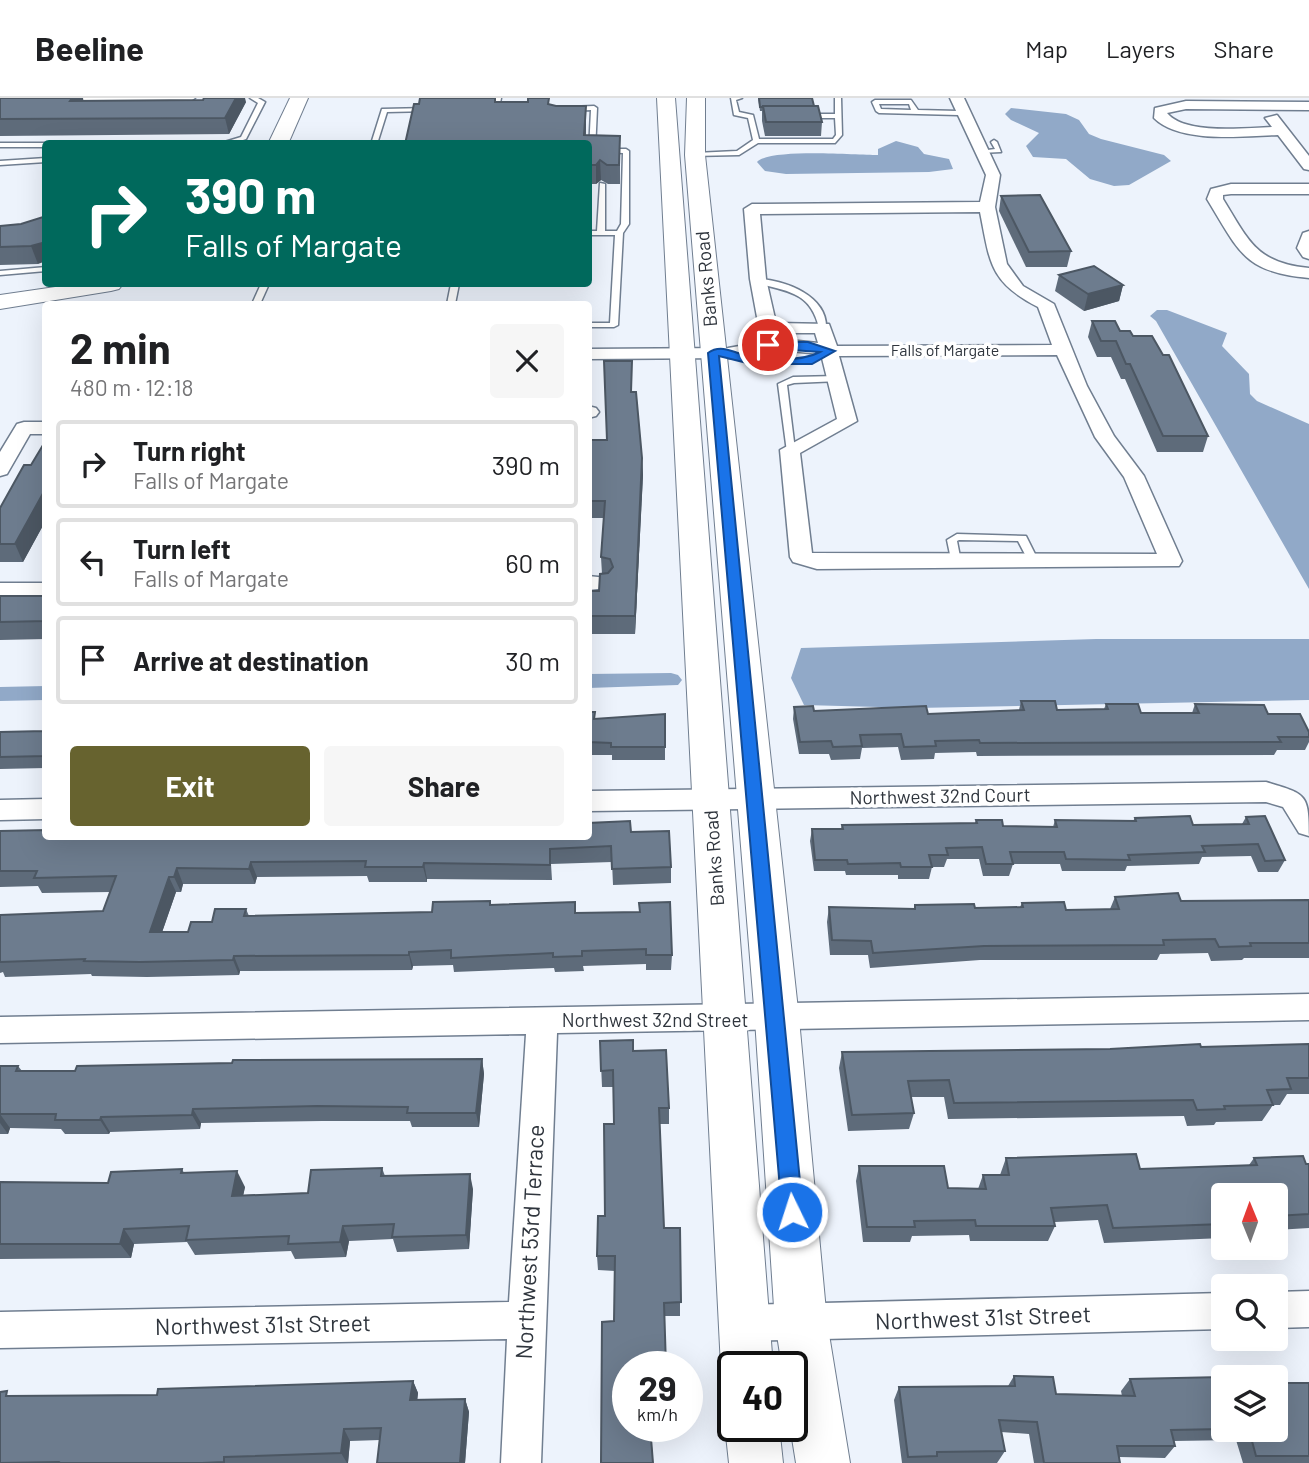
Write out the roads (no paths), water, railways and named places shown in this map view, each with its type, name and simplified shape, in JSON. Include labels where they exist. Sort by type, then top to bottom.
[{"type":"street","points":[[280,140],[299,98]]},
{"type":"street","name":"Banks Road","points":[[666,98],[708,353],[710,799],[746,1351]]},
{"type":"street","name":"Banks Road","points":[[696,98],[695,155],[708,353],[777,1019],[801,1322],[822,1463]]},
{"type":"street","points":[[940,98],[962,116],[988,147],[993,175],[988,207],[999,264],[1017,290],[1045,304],[1061,350],[1105,437],[1134,476],[1171,561],[817,562],[801,557],[790,450],[847,421],[823,328],[768,328],[759,282],[752,209],[988,207]]},
{"type":"street","points":[[957,98],[962,116]]},
{"type":"street","points":[[1236,98],[1263,106],[1278,101],[1276,98]]},
{"type":"street","points":[[1282,131],[1193,130],[1172,125],[1161,118],[1160,111],[1186,105],[1309,106]]},
{"type":"street","points":[[1263,106],[1309,166]]},
{"type":"street","points":[[1309,189],[1231,189],[1216,192],[1215,199],[1255,260],[1269,268],[1309,273]]},
{"type":"street","points":[[1309,236],[1305,248],[1309,254]]},
{"type":"street","points":[[0,289],[42,284]]},
{"type":"street","points":[[0,302],[33,299],[95,287]]},
{"type":"street","name":"Falls of Margate","points":[[592,354],[708,353],[751,361],[812,360],[830,351],[1061,350]]},
{"type":"street","points":[[0,470],[24,428],[42,428]]},
{"type":"street","points":[[0,590],[42,590]]},
{"type":"street","name":"Northwest 32nd Court","points":[[592,801],[1266,792],[1292,800],[1309,827]]},
{"type":"street","points":[[0,810],[42,809]]},
{"type":"street","name":"Northwest 32nd Street","points":[[0,1030],[725,1020],[1309,1007]]},
{"type":"street","name":"Northwest 53rd Terrace","points":[[522,1463],[526,1320],[542,1021]]},
{"type":"street","points":[[1288,1310],[1309,1309]]},
{"type":"street","name":"Northwest 31st Street","points":[[743,1324],[1211,1311]]},
{"type":"street","name":"Northwest 31st Street","points":[[0,1331],[526,1320]]},
{"type":"street","points":[[754,1442],[756,1463]]},
{"type":"lane","points":[[57,100],[192,98]]},
{"type":"lane","points":[[236,140],[244,138],[262,102],[253,98]]},
{"type":"lane","points":[[496,109],[498,98]]},
{"type":"lane","points":[[740,98],[733,99],[736,114],[764,116]]},
{"type":"lane","points":[[695,155],[740,153],[755,141],[835,141],[839,135],[838,98]]},
{"type":"lane","points":[[106,99],[101,107],[196,107]]},
{"type":"lane","points":[[916,113],[911,102],[875,102],[879,111],[962,116]]},
{"type":"lane","points":[[558,109],[594,108],[591,140]]},
{"type":"lane","points":[[487,109],[508,109]]},
{"type":"lane","points":[[374,140],[384,110],[438,110]]},
{"type":"lane","points":[[751,116],[755,141]]},
{"type":"lane","points":[[800,116],[837,117]]},
{"type":"lane","points":[[0,146],[42,145]]},
{"type":"lane","points":[[592,151],[626,151],[625,224],[619,233],[614,325],[592,325]]},
{"type":"lane","points":[[0,163],[42,160]]},
{"type":"lane","points":[[601,233],[602,184]]},
{"type":"lane","points":[[592,233],[619,233]]},
{"type":"lane","points":[[0,273],[42,269]]},
{"type":"lane","points":[[759,282],[807,296],[821,312],[823,328]]},
{"type":"lane","points":[[790,450],[782,384],[793,380],[837,379]]},
{"type":"water","points":[[1011,108],[1066,114],[1079,120],[1089,134],[1164,155],[1171,161],[1129,185],[1114,186],[1090,179],[1066,159],[1033,157],[1026,146],[1039,133],[1011,120],[1005,114]]},
{"type":"water","points":[[896,141],[918,147],[924,154],[949,159],[953,169],[929,172],[786,174],[765,171],[757,162],[778,155],[795,154],[878,155],[878,149]]},
{"type":"water","points":[[1157,310],[1167,310],[1227,333],[1222,346],[1249,374],[1250,394],[1257,401],[1309,424],[1309,589],[1156,321],[1150,316]]},
{"type":"water","points":[[1096,639],[1309,639],[1309,700],[916,708],[804,705],[791,678],[801,648]]},
{"type":"waterway","points":[[592,681],[671,680]]},
{"type":"waterway","points":[[0,694],[42,693]]}]
